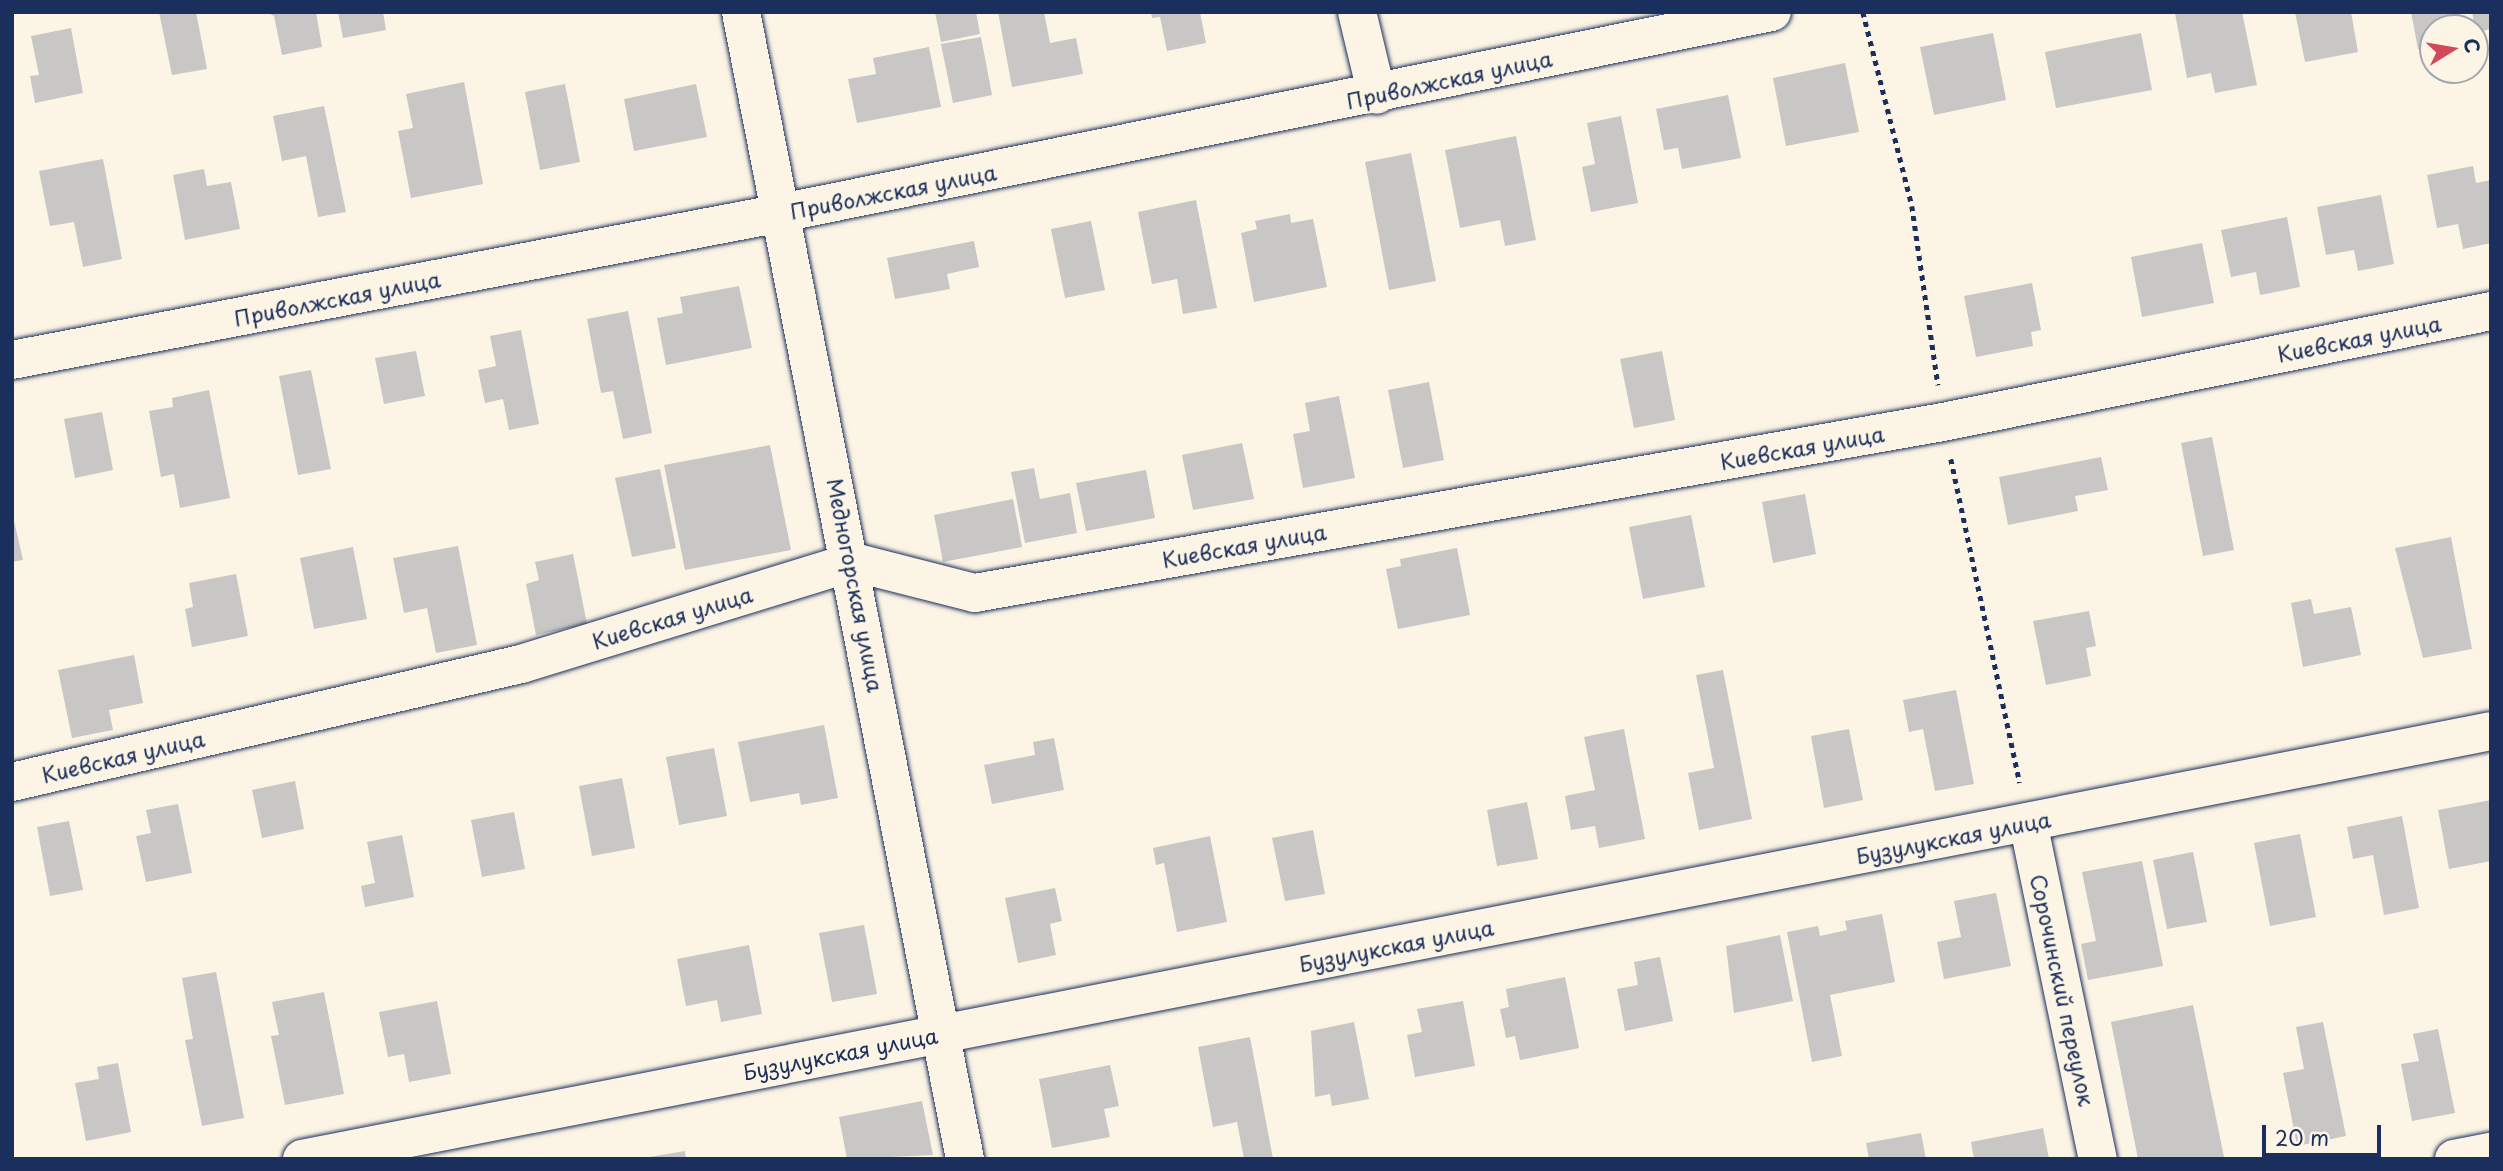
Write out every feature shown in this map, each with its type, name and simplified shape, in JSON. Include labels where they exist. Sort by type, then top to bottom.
[{"type":"street","name":"Медногорская улица","points":[[741,12],[853,562],[965,1159]]},
{"type":"street","points":[[1357,12],[1377,95]]},
{"type":"street","name":"Приволжская улица","points":[[12,360],[781,213],[1377,95],[1772,12]]},
{"type":"street","name":"Киевская улица","points":[[12,782],[521,664],[853,562],[975,593],[1943,422],[2491,311]]},
{"type":"street","name":"Бузулукская улица","points":[[302,1159],[2491,731]]},
{"type":"street","name":"Сорочинский переулок","points":[[2028,822],[2098,1159]]},
{"type":"street","points":[[2454,1159],[2491,1152]]},
{"type":"building","points":[[159,12],[196,12],[207,69],[172,75]]},
{"type":"building","points":[[266,12],[316,12],[322,47],[282,55],[274,16]]},
{"type":"building","points":[[338,12],[383,12],[386,30],[343,38]]},
{"type":"building","points":[[935,12],[976,12],[980,34],[941,42]]},
{"type":"building","points":[[998,12],[1044,12],[1050,43],[1076,38],[1083,74],[1012,87]]},
{"type":"building","points":[[1151,12],[1200,12],[1206,43],[1167,51],[1160,17],[1152,18]]},
{"type":"building","points":[[2242,12],[2257,85],[2215,93],[2211,73],[2187,78],[2175,13]]},
{"type":"building","points":[[2295,12],[2351,12],[2358,52],[2305,62]]},
{"type":"building","points":[[2411,12],[2460,12],[2419,14],[2418,49]]},
{"type":"building","points":[[2491,12],[2491,29],[2489,14],[2472,14]]},
{"type":"building","points":[[71,28],[83,93],[35,103],[30,76],[39,75],[31,36]]},
{"type":"building","points":[[1993,33],[2006,100],[1934,115],[1920,47]]},
{"type":"building","points":[[2141,33],[2152,90],[2056,108],[2045,52]]},
{"type":"building","points":[[981,37],[992,95],[953,103],[941,44]]},
{"type":"building","points":[[929,47],[941,107],[857,123],[848,79],[876,74],[873,58]]},
{"type":"building","points":[[1845,63],[1859,132],[1786,146],[1773,78]]},
{"type":"building","points":[[464,82],[483,184],[411,198],[398,131],[413,128],[406,94]]},
{"type":"building","points":[[565,84],[580,162],[540,170],[525,92]]},
{"type":"building","points":[[696,84],[707,137],[634,151],[624,99]]},
{"type":"building","points":[[1728,95],[1741,158],[1682,169],[1678,148],[1664,150],[1656,109]]},
{"type":"building","points":[[324,106],[346,212],[318,217],[306,156],[282,161],[273,116]]},
{"type":"building","points":[[1621,116],[1638,203],[1591,212],[1582,167],[1595,164],[1587,123]]},
{"type":"building","points":[[1516,136],[1536,240],[1505,246],[1500,220],[1460,228],[1445,150]]},
{"type":"building","points":[[1411,153],[1436,281],[1389,290],[1365,162]]},
{"type":"building","points":[[103,159],[122,259],[83,267],[74,222],[50,226],[39,171]]},
{"type":"building","points":[[2473,166],[2476,183],[2491,180],[2491,243],[2463,249],[2458,224],[2437,228],[2427,175]]},
{"type":"building","points":[[204,169],[207,186],[231,182],[240,229],[185,240],[173,175]]},
{"type":"building","points":[[2381,195],[2394,264],[2358,271],[2354,250],[2326,255],[2317,207]]},
{"type":"building","points":[[1196,200],[1217,308],[1183,314],[1177,279],[1152,284],[1138,212]]},
{"type":"building","points":[[1290,214],[1291,223],[1313,219],[1327,287],[1254,302],[1241,233],[1257,229],[1255,221]]},
{"type":"building","points":[[2287,217],[2300,287],[2260,295],[2256,272],[2231,277],[2221,230]]},
{"type":"building","points":[[1091,221],[1105,290],[1065,298],[1051,229]]},
{"type":"building","points":[[974,241],[979,267],[947,274],[950,289],[895,299],[887,258]]},
{"type":"building","points":[[2202,243],[2214,303],[2142,317],[2131,257]]},
{"type":"building","points":[[2032,283],[2041,330],[2031,332],[2033,346],[1976,357],[1964,296]]},
{"type":"building","points":[[739,286],[752,348],[666,365],[657,318],[683,313],[680,297]]},
{"type":"building","points":[[628,311],[652,433],[623,439],[613,391],[601,393],[587,319]]},
{"type":"building","points":[[521,330],[539,424],[509,430],[503,399],[485,403],[478,370],[496,366],[490,336]]},
{"type":"building","points":[[416,351],[425,396],[384,404],[375,358]]},
{"type":"building","points":[[1662,351],[1675,420],[1634,428],[1620,359]]},
{"type":"building","points":[[311,370],[331,469],[298,475],[279,376]]},
{"type":"building","points":[[1429,382],[1444,460],[1403,468],[1388,390]]},
{"type":"building","points":[[209,390],[230,498],[180,508],[174,474],[161,477],[149,411],[173,407],[172,398]]},
{"type":"building","points":[[1339,396],[1355,478],[1303,488],[1293,434],[1310,431],[1305,403]]},
{"type":"building","points":[[102,412],[113,470],[75,478],[64,419]]},
{"type":"building","points":[[2212,437],[2234,550],[2203,556],[2181,443]]},
{"type":"building","points":[[1242,443],[1254,499],[1193,510],[1182,455]]},
{"type":"building","points":[[770,445],[791,550],[685,570],[664,465]]},
{"type":"building","points":[[2101,457],[2108,490],[2075,496],[2078,511],[2008,525],[1999,477]]},
{"type":"building","points":[[1034,468],[1040,499],[1070,493],[1077,533],[1025,543],[1011,472]]},
{"type":"building","points":[[660,469],[676,548],[632,557],[615,478]]},
{"type":"building","points":[[1146,470],[1155,518],[1086,531],[1076,483]]},
{"type":"building","points":[[1805,494],[1816,554],[1773,563],[1762,502]]},
{"type":"building","points":[[1013,499],[1022,547],[943,562],[934,515]]},
{"type":"building","points":[[12,512],[23,560],[12,562]]},
{"type":"building","points":[[1691,515],[1705,587],[1643,599],[1629,527]]},
{"type":"building","points":[[2451,537],[2472,649],[2423,658],[2395,548]]},
{"type":"building","points":[[458,546],[477,645],[436,653],[427,608],[404,613],[393,558]]},
{"type":"building","points":[[353,547],[367,619],[314,629],[300,558]]},
{"type":"building","points":[[1457,548],[1470,615],[1398,629],[1386,569],[1401,566],[1400,559]]},
{"type":"building","points":[[573,554],[587,624],[536,635],[526,584],[539,580],[535,562]]},
{"type":"building","points":[[236,574],[248,636],[192,647],[185,609],[193,607],[189,583]]},
{"type":"building","points":[[2311,599],[2314,614],[2351,607],[2361,655],[2303,667],[2291,603]]},
{"type":"building","points":[[2089,611],[2096,646],[2086,648],[2091,676],[2046,685],[2033,621]]},
{"type":"building","points":[[134,655],[143,703],[109,710],[113,730],[72,738],[58,670]]},
{"type":"building","points":[[1723,670],[1752,819],[1699,830],[1688,773],[1714,768],[1696,675]]},
{"type":"building","points":[[1956,690],[1974,784],[1935,791],[1923,729],[1909,732],[1903,700]]},
{"type":"building","points":[[824,725],[838,798],[801,805],[799,793],[750,802],[738,742]]},
{"type":"building","points":[[1624,729],[1645,839],[1599,848],[1595,826],[1571,830],[1565,796],[1595,790],[1584,737]]},
{"type":"building","points":[[1849,729],[1863,800],[1824,808],[1811,736]]},
{"type":"building","points":[[1054,738],[1064,790],[992,804],[984,765],[1035,755],[1033,742]]},
{"type":"building","points":[[714,748],[727,816],[679,825],[666,757]]},
{"type":"building","points":[[622,778],[635,848],[592,856],[579,786]]},
{"type":"building","points":[[295,781],[304,829],[262,838],[252,790]]},
{"type":"building","points":[[2491,800],[2491,861],[2449,869],[2438,810]]},
{"type":"building","points":[[1527,802],[1538,859],[1497,866],[1487,810]]},
{"type":"building","points":[[178,804],[192,873],[146,882],[136,836],[151,833],[146,810]]},
{"type":"building","points":[[514,812],[525,869],[482,877],[471,820]]},
{"type":"building","points":[[2402,816],[2419,908],[2384,915],[2373,855],[2353,859],[2347,827]]},
{"type":"building","points":[[69,821],[83,890],[50,896],[37,827]]},
{"type":"building","points":[[1313,830],[1325,894],[1285,901],[1272,838]]},
{"type":"building","points":[[2300,834],[2316,917],[2270,926],[2254,843]]},
{"type":"building","points":[[402,835],[414,897],[365,907],[361,886],[375,883],[367,842]]},
{"type":"building","points":[[1210,836],[1227,922],[1177,932],[1164,863],[1156,865],[1153,848]]},
{"type":"building","points":[[2193,852],[2207,922],[2167,929],[2153,860]]},
{"type":"building","points":[[2142,861],[2163,966],[2088,980],[2081,944],[2096,941],[2082,872]]},
{"type":"building","points":[[1055,888],[1062,921],[1050,924],[1056,955],[1018,963],[1005,898]]},
{"type":"building","points":[[1996,893],[2011,966],[1944,979],[1937,942],[1961,937],[1954,901]]},
{"type":"building","points":[[1882,914],[1895,982],[1830,995],[1842,1056],[1812,1062],[1787,932],[1818,926],[1820,936],[1847,930],[1845,921]]},
{"type":"building","points":[[864,925],[877,994],[832,1002],[819,933]]},
{"type":"building","points":[[1780,935],[1793,1001],[1734,1013],[1726,946]]},
{"type":"building","points":[[749,945],[762,1014],[721,1022],[717,1000],[686,1006],[677,959]]},
{"type":"building","points":[[1660,957],[1673,1021],[1625,1031],[1617,989],[1638,985],[1634,962]]},
{"type":"building","points":[[216,972],[244,1118],[202,1126],[185,1040],[193,1039],[182,978]]},
{"type":"building","points":[[1565,977],[1579,1048],[1520,1060],[1515,1036],[1506,1038],[1500,1009],[1509,1007],[1506,989]]},
{"type":"building","points":[[324,992],[344,1094],[285,1105],[271,1036],[279,1035],[272,1002]]},
{"type":"building","points":[[437,1001],[451,1074],[409,1082],[404,1054],[388,1057],[379,1012]]},
{"type":"building","points":[[1463,1001],[1475,1066],[1415,1077],[1407,1035],[1422,1032],[1417,1009]]},
{"type":"building","points":[[2193,1005],[2224,1157],[2138,1159],[2111,1022]]},
{"type":"building","points":[[1354,1022],[1369,1099],[1332,1106],[1330,1094],[1315,1097],[1311,1031]]},
{"type":"building","points":[[2323,1022],[2346,1136],[2297,1146],[2283,1073],[2304,1069],[2296,1027]]},
{"type":"building","points":[[2438,1029],[2455,1113],[2412,1121],[2401,1064],[2419,1061],[2413,1034]]},
{"type":"building","points":[[1250,1037],[1273,1159],[1244,1159],[1237,1122],[1213,1127],[1198,1047]]},
{"type":"building","points":[[118,1063],[131,1132],[86,1141],[75,1083],[99,1079],[97,1067]]},
{"type":"building","points":[[1110,1065],[1119,1106],[1104,1109],[1110,1137],[1052,1148],[1039,1079]]},
{"type":"building","points":[[922,1101],[933,1155],[847,1159],[839,1117]]},
{"type":"building","points":[[2043,1128],[2049,1159],[1974,1159],[1971,1142]]},
{"type":"building","points":[[1921,1133],[1926,1159],[1869,1159],[1866,1143]]},
{"type":"building","points":[[685,1151],[686,1159],[649,1159],[649,1157]]}]
